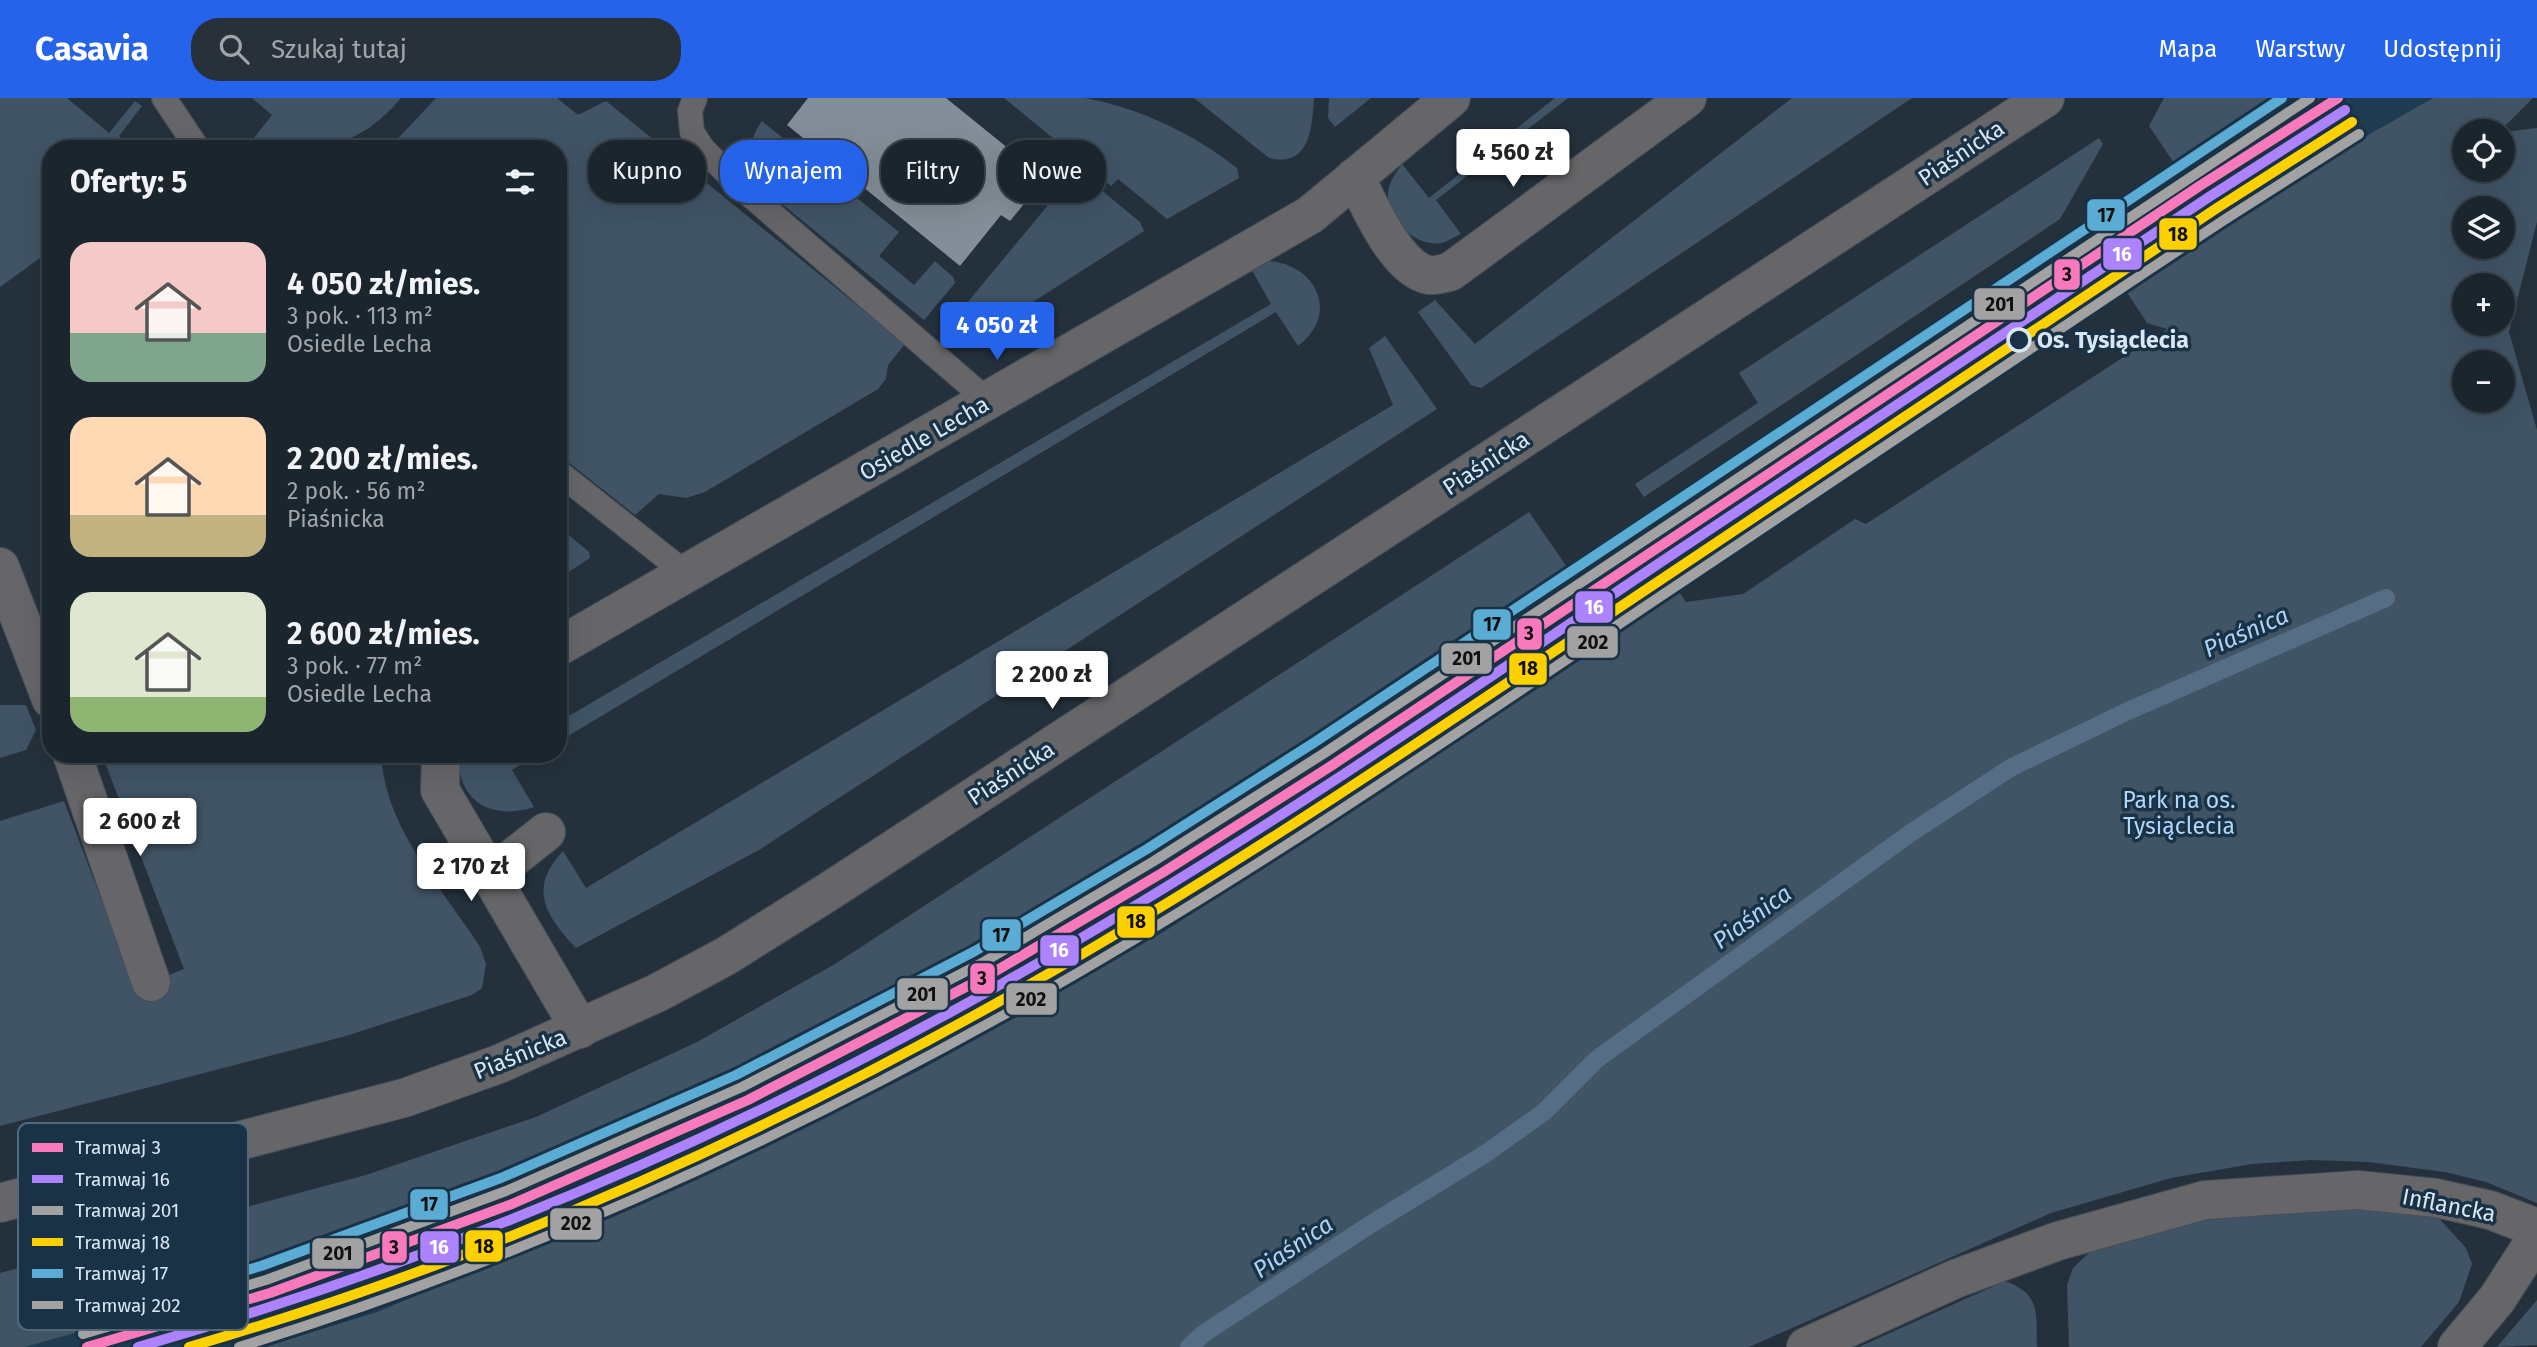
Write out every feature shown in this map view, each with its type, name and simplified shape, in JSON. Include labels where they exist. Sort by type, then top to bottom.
[{"type":"street","name":"Osiedle Lecha","points":[[567,643],[1310,215],[1451,98]]},
{"type":"street","points":[[1355,177],[1381,229],[1408,264],[1429,275],[1450,272],[1687,98]]},
{"type":"street","name":"Piaśnicka","points":[[248,1139],[404,1098],[499,1064],[580,1029],[726,956],[2045,98]]},
{"type":"street","points":[[0,567],[42,676]]},
{"type":"street","points":[[75,763],[151,982]]},
{"type":"street","points":[[441,763],[440,790],[580,1029]]},
{"type":"street","points":[[490,876],[546,832]]},
{"type":"street","name":"Inflancka","points":[[1806,1347],[1955,1279],[2071,1237],[2205,1200],[2358,1190],[2436,1199],[2490,1210],[2537,1228]]},
{"type":"street","name":"Piaśnicka","points":[[0,1203],[18,1198]]},
{"type":"street","points":[[2457,1347],[2497,1299],[2537,1237]]},
{"type":"lane","points":[[164,98],[192,140]]},
{"type":"lane","points":[[695,98],[690,111],[692,132],[703,149],[743,189],[988,401]]},
{"type":"lane","points":[[567,479],[688,575]]},
{"type":"shaded area","points":[[2312,98],[2433,98],[2368,135],[2124,288],[2094,243]]},
{"type":"shaded area","points":[[2064,261],[2095,307],[1698,575],[1664,528]]},
{"type":"shaded area","points":[[1644,541],[1677,589],[1427,759],[1165,931],[918,1071],[671,1191],[374,1313],[263,1347],[25,1347],[85,1330],[248,1330],[248,1284],[262,1280],[1311,761]]},
{"type":"green space","points":[[0,98],[67,98],[109,133],[135,101],[142,106],[119,136],[124,140],[42,140],[42,257],[0,287]]},
{"type":"green space","points":[[252,98],[401,98],[366,130],[345,140],[252,140],[272,115]]},
{"type":"green space","points":[[436,98],[557,98],[578,115],[606,101],[654,140],[588,140],[588,203],[706,203],[706,182],[720,194],[720,203],[732,203],[905,344],[888,365],[886,379],[878,389],[705,492],[686,498],[659,494],[635,515],[567,461],[567,140],[396,140]]},
{"type":"green space","points":[[1004,98],[1085,98],[1126,108],[1166,124],[1203,144],[1237,168],[1239,178],[1167,219],[1118,179],[1111,186],[1106,182],[1106,140],[1055,140]]},
{"type":"green space","points":[[1194,98],[1314,98],[1310,133],[1301,151],[1293,157],[1283,160],[1269,158]]},
{"type":"green space","points":[[1329,98],[1371,98],[1335,127],[1328,118]]},
{"type":"green space","points":[[1555,98],[1568,98],[1436,200],[1461,234],[1443,242],[1421,241],[1397,221],[1389,203],[1388,193],[1391,181],[1402,164],[1429,198]]},
{"type":"green space","points":[[1792,98],[1912,98],[1481,388],[1471,385],[1418,312],[1435,300],[1475,344]]},
{"type":"green space","points":[[2164,98],[2279,98],[2174,163],[2149,126]]},
{"type":"green space","name":"Park na os. Tysiąclecia","points":[[2433,98],[2533,98],[2512,119],[2452,119],[2452,182],[2515,182],[2515,131],[2537,128],[2537,222],[2515,308],[2515,273],[2452,273],[2452,336],[2510,336],[2514,350],[2452,350],[2452,413],[2515,413],[2515,353],[2537,430],[2537,1203],[2486,1182],[2445,1172],[2368,1162],[2311,1160],[2252,1164],[2171,1178],[2051,1213],[1749,1347],[263,1347],[374,1313],[671,1191],[918,1071],[1165,931],[1427,759],[1677,589],[1686,602],[1743,594],[1855,519],[1866,524],[2167,329],[2147,323],[2124,288],[2368,135]]},
{"type":"green space","points":[[762,121],[785,140],[753,140]]},
{"type":"green space","points":[[2099,138],[2103,144],[2060,219],[1644,497],[1635,484],[1758,403],[1739,373]]},
{"type":"green space","points":[[1106,194],[1140,222],[1144,231],[1011,316],[984,321],[957,315],[1050,203],[1106,203]]},
{"type":"green space","points":[[781,203],[863,203],[899,232],[879,256],[914,285],[935,261],[953,277],[955,283],[924,320]]},
{"type":"green space","points":[[1265,261],[1282,263],[1309,279],[1320,305],[1318,319],[1311,333],[1298,346],[1276,312],[567,737],[567,717],[1271,304],[1250,267]]},
{"type":"green space","points":[[1385,336],[1437,409],[759,850],[576,948],[556,924],[549,913],[544,889],[552,864],[563,851],[586,888],[1393,405],[1369,348]]},
{"type":"green space","points":[[1529,512],[1569,570],[1635,527],[1644,541],[1311,761],[1131,874],[885,1014],[644,1128],[458,1209],[248,1284],[248,1207],[366,1175],[536,1117],[697,1042],[835,964]]},
{"type":"green space","points":[[567,534],[589,552],[590,558],[567,573]]},
{"type":"green space","points":[[0,705],[26,705],[36,730],[26,750],[0,758]]},
{"type":"green space","points":[[105,763],[382,763],[393,807],[404,832],[417,856],[480,947],[486,964],[482,988],[472,995],[346,1036],[0,1126],[0,821],[64,801],[135,988],[184,969]]},
{"type":"green space","points":[[460,763],[523,763],[512,770],[534,807],[519,811],[491,809],[470,795]]},
{"type":"green space","points":[[2370,1206],[2436,1215],[2466,1248],[2472,1264],[2459,1302],[2421,1347],[2069,1347],[2067,1285],[2073,1268],[2090,1252],[2180,1224],[2244,1213]]},
{"type":"green space","points":[[18,1268],[18,1330],[85,1330],[25,1347],[0,1347],[0,1273]]},
{"type":"green space","points":[[2005,1281],[2017,1286],[2031,1299],[2036,1315],[2037,1347],[1859,1347]]},
{"type":"green space","points":[[2537,1300],[2537,1345],[2497,1347]]},
{"type":"building","points":[[808,98],[946,98],[998,140],[998,203],[1025,203],[1010,221],[1001,215],[960,266],[883,203],[984,203],[984,140],[881,140],[881,202],[867,190],[867,140],[805,140],[787,125]]},
{"type":"waterway","name":"Piaśnica","points":[[1189,1347],[1203,1334],[1368,1226],[1485,1154],[1544,1112],[1597,1059],[1912,832],[2012,767],[2128,711],[2386,598]]},
{"type":"tram line","name":"17","points":[[248,1270],[501,1178],[736,1075],[975,951],[1147,849],[1315,742],[2282,98]]},
{"type":"tram line","name":"201","points":[[248,1285],[506,1191],[742,1087],[982,963],[1154,861],[1323,754],[2310,98]]},
{"type":"tram line","name":"3","points":[[248,1299],[512,1204],[748,1100],[989,975],[1162,873],[1331,766],[2201,185],[2338,98]]},
{"type":"tram line","name":"16","points":[[248,1314],[469,1236],[684,1145],[894,1043],[1082,938],[1333,781],[2003,333],[2345,110]]},
{"type":"tram line","name":"18","points":[[248,1329],[423,1270],[651,1177],[874,1069],[1089,950],[1299,820],[2217,208],[2352,122]]},
{"type":"tram line","name":"202","points":[[239,1347],[438,1279],[633,1200],[823,1110],[1009,1012],[1173,916],[1333,815],[2224,220],[2359,134]]},
{"type":"tram line","name":"201","points":[[83,1334],[97,1330]]},
{"type":"tram line","name":"3","points":[[87,1347],[145,1330]]},
{"type":"tram line","name":"16","points":[[138,1347],[194,1330]]},
{"type":"tram line","name":"18","points":[[189,1347],[245,1330]]},
{"type":"place","name":"Os. Tysiąclecia","points":[[2019,340]]}]
